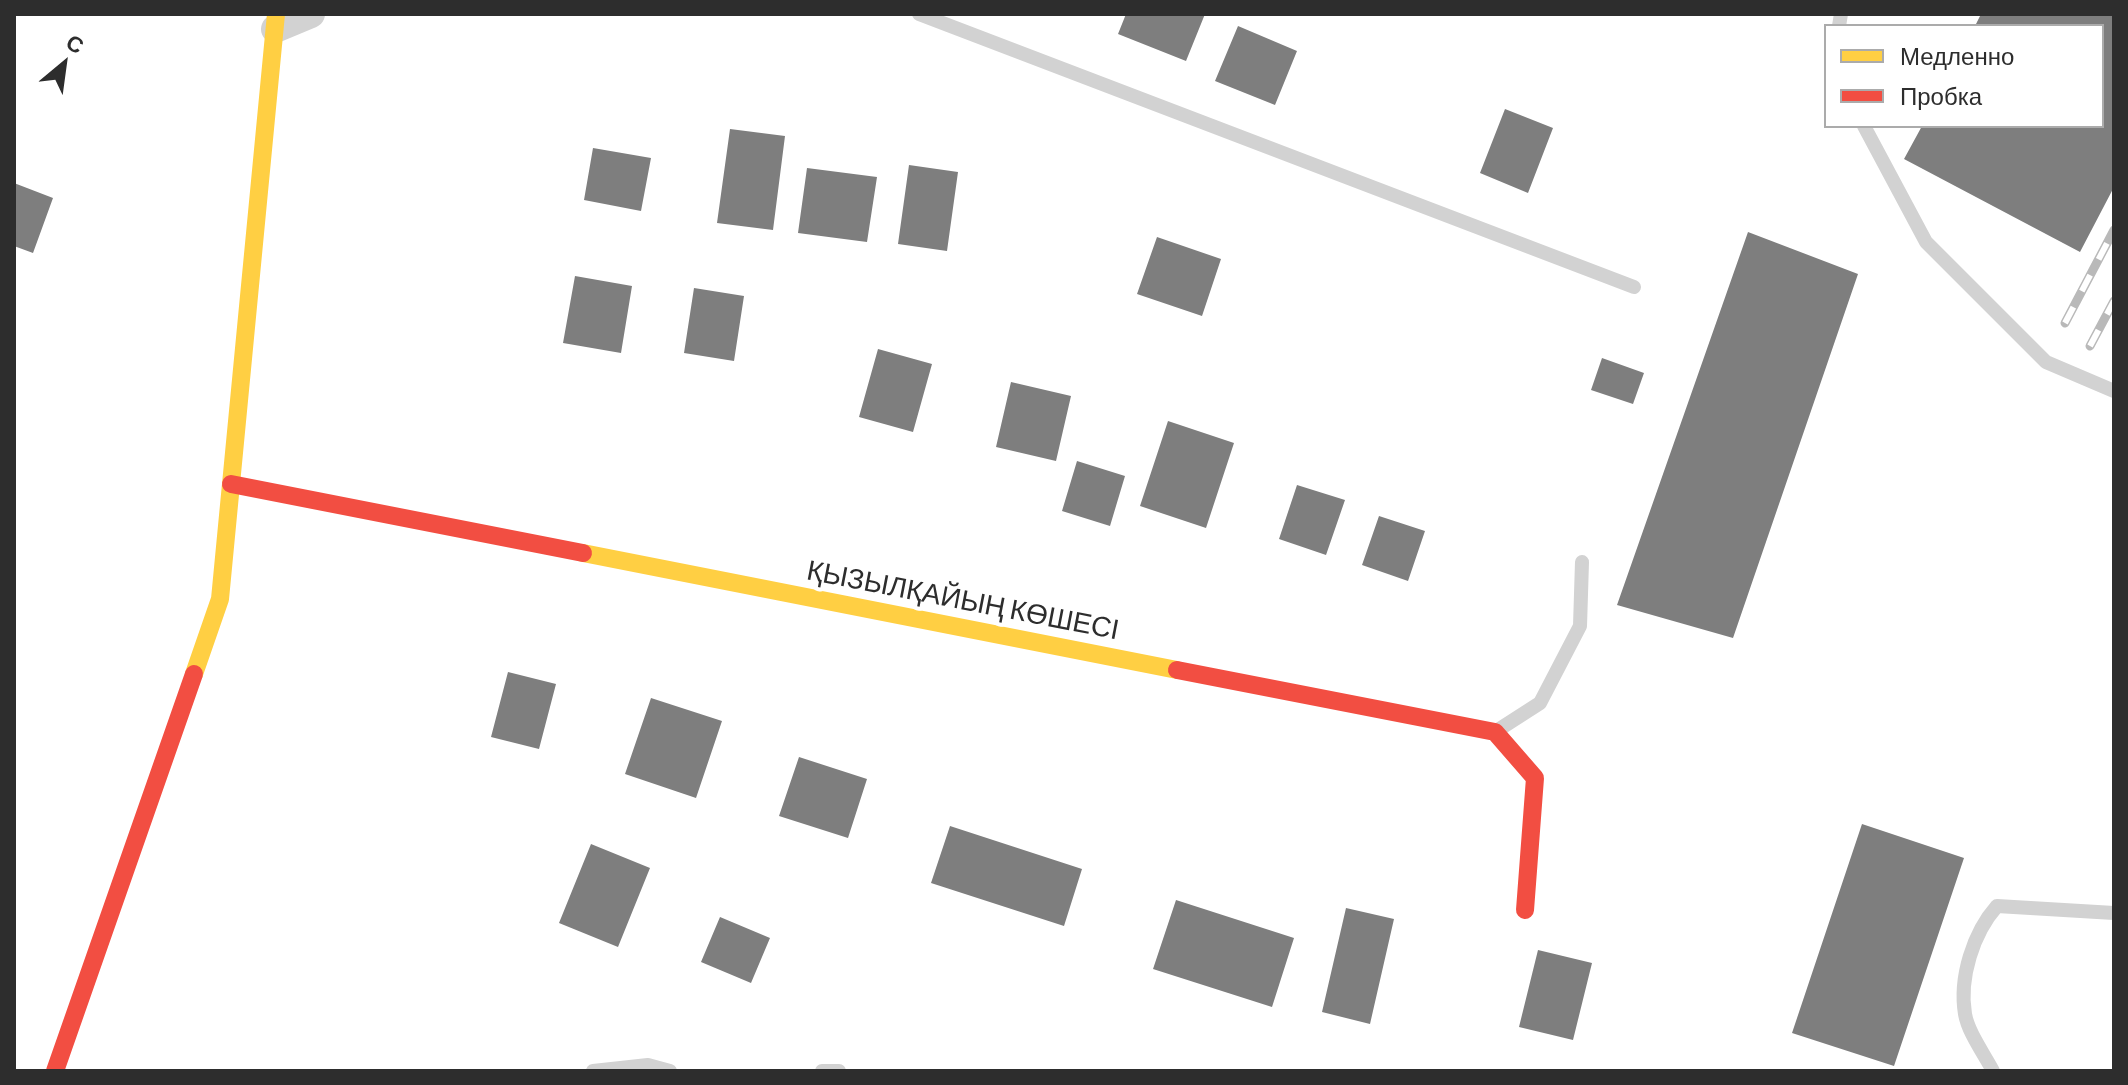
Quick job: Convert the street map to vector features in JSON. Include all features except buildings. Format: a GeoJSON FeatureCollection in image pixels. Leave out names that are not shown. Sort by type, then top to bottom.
{"type":"FeatureCollection","features":[{"type":"Feature","properties":{"kind":"street"},"geometry":{"type":"LineString","coordinates":[[55,1071],[220,599],[276,22],[311,14]]}},
{"type":"Feature","properties":{"kind":"street","name":"ҚЫЗЫЛҚАЙЫҢ КӨШЕСІ"},"geometry":{"type":"LineString","coordinates":[[231,484],[1495,732]]}},
{"type":"Feature","properties":{"kind":"street"},"geometry":{"type":"LineString","coordinates":[[1495,732],[1535,778],[1525,910]]}},
{"type":"Feature","properties":{"kind":"lane"},"geometry":{"type":"LineString","coordinates":[[919,14],[1634,287]]}},
{"type":"Feature","properties":{"kind":"lane"},"geometry":{"type":"LineString","coordinates":[[1865,128],[1926,242],[2046,362],[2114,391]]}},
{"type":"Feature","properties":{"kind":"lane"},"geometry":{"type":"LineString","coordinates":[[1495,732],[1540,703],[1580,626],[1582,562]]}},
{"type":"Feature","properties":{"kind":"lane"},"geometry":{"type":"LineString","coordinates":[[1993,1071],[1965,1015],[1967,962],[1987,917],[1997,906],[2114,913]]}},
{"type":"Feature","properties":{"kind":"lane"},"geometry":{"type":"LineString","coordinates":[[593,1071],[648,1065],[670,1071]]}},
{"type":"Feature","properties":{"kind":"lane"},"geometry":{"type":"LineString","coordinates":[[822,1071],[839,1071]]}},
{"type":"Feature","properties":{"kind":"railway"},"geometry":{"type":"LineString","coordinates":[[2065,323],[2114,230]]}},
{"type":"Feature","properties":{"kind":"railway"},"geometry":{"type":"LineString","coordinates":[[2090,346],[2114,301]]}},
{"type":"Feature","properties":{"kind":"traffic: slow"},"geometry":{"type":"LineString","coordinates":[[194,674],[220,599],[276,14]]}},
{"type":"Feature","properties":{"kind":"traffic: slow"},"geometry":{"type":"LineString","coordinates":[[583,553],[1177,670]]}},
{"type":"Feature","properties":{"kind":"traffic: jam"},"geometry":{"type":"LineString","coordinates":[[231,484],[583,553]]}},
{"type":"Feature","properties":{"kind":"traffic: jam"},"geometry":{"type":"LineString","coordinates":[[1177,670],[1495,732],[1535,778],[1525,910]]}},
{"type":"Feature","properties":{"kind":"traffic: jam"},"geometry":{"type":"LineString","coordinates":[[55,1071],[194,674]]}}]}
